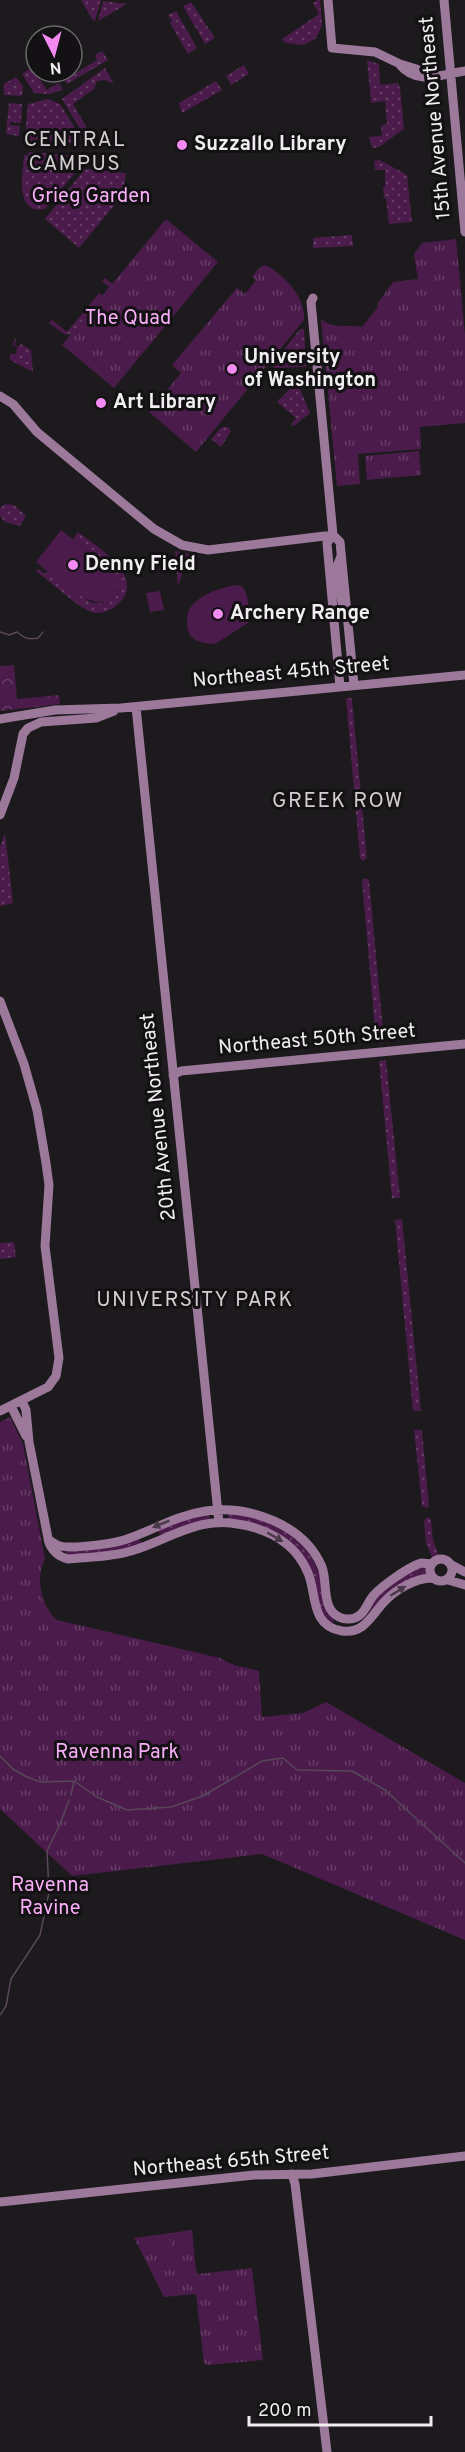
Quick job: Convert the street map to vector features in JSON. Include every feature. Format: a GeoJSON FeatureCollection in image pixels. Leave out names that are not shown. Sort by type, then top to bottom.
{"type":"FeatureCollection","features":[{"type":"Feature","properties":{"kind":"street"},"geometry":{"type":"LineString","coordinates":[[328,0],[332,48],[375,52],[400,64],[436,75],[465,71]]}},
{"type":"Feature","properties":{"kind":"street","name":"15th Avenue Northeast"},"geometry":{"type":"LineString","coordinates":[[444,0],[450,73],[460,135],[465,232]]}},
{"type":"Feature","properties":{"kind":"street"},"geometry":{"type":"LineString","coordinates":[[313,298],[311,302],[316,368],[333,535],[340,542],[342,556],[336,569],[339,595],[346,610],[354,685]]}},
{"type":"Feature","properties":{"kind":"street"},"geometry":{"type":"LineString","coordinates":[[0,396],[13,404],[37,432],[154,529],[182,545],[208,550],[333,535]]}},
{"type":"Feature","properties":{"kind":"street"},"geometry":{"type":"LineString","coordinates":[[333,535],[327,543],[340,687]]}},
{"type":"Feature","properties":{"kind":"street"},"geometry":{"type":"LineString","coordinates":[[336,641],[349,639]]}},
{"type":"Feature","properties":{"kind":"street","name":"Northeast 45th Street"},"geometry":{"type":"LineString","coordinates":[[0,719],[23,714],[136,707],[465,675]]}},
{"type":"Feature","properties":{"kind":"street","name":"20th Avenue Northeast"},"geometry":{"type":"LineString","coordinates":[[136,707],[219,1523]]}},
{"type":"Feature","properties":{"kind":"street","name":"Northeast 45th Street"},"geometry":{"type":"LineString","coordinates":[[0,815],[15,776],[24,735],[28,728],[41,722],[96,718],[122,708]]}},
{"type":"Feature","properties":{"kind":"street"},"geometry":{"type":"LineString","coordinates":[[0,1001],[24,1064],[37,1110],[48,1185],[45,1246],[59,1358],[56,1376],[51,1384],[0,1411]]}},
{"type":"Feature","properties":{"kind":"street","name":"Northeast 50th Street"},"geometry":{"type":"LineString","coordinates":[[173,1075],[181,1071],[465,1044]]}},
{"type":"Feature","properties":{"kind":"street"},"geometry":{"type":"LineString","coordinates":[[22,1401],[26,1410],[29,1442],[48,1539],[53,1551],[64,1558],[120,1554],[184,1529],[219,1523],[231,1523],[262,1530],[287,1544],[300,1558],[309,1574],[317,1613],[327,1625],[342,1631],[358,1629],[366,1625],[389,1597],[418,1580],[432,1578],[441,1582],[448,1580],[465,1585]]}},
{"type":"Feature","properties":{"kind":"street"},"geometry":{"type":"LineString","coordinates":[[12,1406],[29,1442]]}},
{"type":"Feature","properties":{"kind":"street"},"geometry":{"type":"LineString","coordinates":[[48,1539],[64,1546],[120,1541],[171,1520],[218,1510],[242,1511],[265,1517],[296,1535],[310,1549],[321,1565],[330,1609],[338,1617],[344,1619],[360,1615],[378,1590],[425,1562],[440,1559],[465,1572]]}},
{"type":"Feature","properties":{"kind":"street"},"geometry":{"type":"LineString","coordinates":[[425,1562],[432,1578]]}},
{"type":"Feature","properties":{"kind":"street"},"geometry":{"type":"LineString","coordinates":[[448,1580],[452,1573],[450,1564]]}},
{"type":"Feature","properties":{"kind":"street","name":"Northeast 65th Street"},"geometry":{"type":"LineString","coordinates":[[0,2202],[218,2179],[312,2174],[465,2156]]}},
{"type":"Feature","properties":{"kind":"street"},"geometry":{"type":"LineString","coordinates":[[292,2174],[327,2452]]}},
{"type":"Feature","properties":{"kind":"green space"},"geometry":{"type":"Polygon","coordinates":[[[81,0],[101,0],[95,21],[92,19],[81,0]]]}},
{"type":"Feature","properties":{"kind":"green space"},"geometry":{"type":"Polygon","coordinates":[[[320,0],[322,25],[316,38],[304,45],[285,43],[282,39],[319,14],[313,3],[320,0]]]}},
{"type":"Feature","properties":{"kind":"green space"},"geometry":{"type":"Polygon","coordinates":[[[103,1],[127,4],[98,21],[103,1]]]}},
{"type":"Feature","properties":{"kind":"green space"},"geometry":{"type":"Polygon","coordinates":[[[191,2],[215,38],[205,44],[183,6],[191,2]]]}},
{"type":"Feature","properties":{"kind":"green space"},"geometry":{"type":"Polygon","coordinates":[[[176,11],[197,48],[188,54],[170,23],[172,21],[168,15],[176,11]]]}},
{"type":"Feature","properties":{"kind":"green space"},"geometry":{"type":"Polygon","coordinates":[[[102,51],[108,60],[84,74],[84,68],[97,60],[95,55],[102,51]]]}},
{"type":"Feature","properties":{"kind":"green space"},"geometry":{"type":"Polygon","coordinates":[[[367,60],[379,64],[380,85],[398,83],[404,129],[379,147],[372,148],[369,137],[382,136],[381,125],[387,124],[385,101],[371,103],[367,60]]]}},
{"type":"Feature","properties":{"kind":"green space"},"geometry":{"type":"Polygon","coordinates":[[[244,65],[249,74],[231,85],[226,76],[244,65]]]}},
{"type":"Feature","properties":{"kind":"green space"},"geometry":{"type":"Polygon","coordinates":[[[105,68],[114,84],[106,80],[97,81],[94,89],[73,104],[91,135],[85,137],[62,99],[105,68]]]}},
{"type":"Feature","properties":{"kind":"green space"},"geometry":{"type":"Polygon","coordinates":[[[16,77],[23,86],[22,96],[4,95],[4,84],[16,77]]]}},
{"type":"Feature","properties":{"kind":"green space"},"geometry":{"type":"Polygon","coordinates":[[[216,81],[222,90],[182,113],[179,103],[216,81]]]}},
{"type":"Feature","properties":{"kind":"green space"},"geometry":{"type":"Polygon","coordinates":[[[28,84],[43,84],[47,90],[60,84],[63,90],[49,94],[34,93],[28,84]]]}},
{"type":"Feature","properties":{"kind":"green space"},"geometry":{"type":"Polygon","coordinates":[[[48,99],[60,104],[78,133],[79,138],[72,143],[30,141],[30,137],[25,137],[28,104],[48,99]]]}},
{"type":"Feature","properties":{"kind":"green space"},"geometry":{"type":"Polygon","coordinates":[[[9,103],[22,104],[21,123],[10,122],[10,125],[20,126],[19,136],[6,134],[9,103]]]}},
{"type":"Feature","properties":{"kind":"green space"},"geometry":{"type":"Polygon","coordinates":[[[29,152],[68,155],[76,162],[74,174],[45,209],[28,206],[24,199],[22,182],[24,155],[28,155],[29,152]]]}},
{"type":"Feature","properties":{"kind":"green space"},"geometry":{"type":"Polygon","coordinates":[[[380,160],[407,175],[412,222],[389,224],[383,187],[385,187],[385,170],[375,170],[374,161],[380,160]]]}},
{"type":"Feature","properties":{"kind":"green space","name":"Grieg Garden"},"geometry":{"type":"Polygon","coordinates":[[[85,169],[126,173],[122,196],[79,248],[45,219],[85,169]]]}},
{"type":"Feature","properties":{"kind":"green space","name":"The Quad"},"geometry":{"type":"Polygon","coordinates":[[[166,219],[218,262],[114,388],[62,345],[166,219]]]}},
{"type":"Feature","properties":{"kind":"green space"},"geometry":{"type":"Polygon","coordinates":[[[352,235],[353,246],[313,248],[313,238],[352,235]]]}},
{"type":"Feature","properties":{"kind":"green space"},"geometry":{"type":"Polygon","coordinates":[[[456,239],[465,335],[465,423],[420,427],[421,449],[358,454],[360,484],[337,486],[321,319],[336,326],[362,327],[378,307],[377,304],[393,282],[418,279],[414,254],[422,243],[456,239]]]}},
{"type":"Feature","properties":{"kind":"green space"},"geometry":{"type":"Polygon","coordinates":[[[265,265],[279,274],[298,295],[304,312],[304,320],[196,452],[149,412],[181,373],[172,365],[237,288],[245,294],[256,280],[252,277],[259,268],[265,265]]]}},
{"type":"Feature","properties":{"kind":"green space"},"geometry":{"type":"Polygon","coordinates":[[[105,278],[116,287],[85,330],[66,335],[49,323],[52,320],[67,332],[99,293],[103,295],[109,287],[102,281],[105,278]]]}},
{"type":"Feature","properties":{"kind":"green space"},"geometry":{"type":"Polygon","coordinates":[[[300,329],[304,329],[306,367],[274,368],[272,365],[300,329]]]}},
{"type":"Feature","properties":{"kind":"green space"},"geometry":{"type":"Polygon","coordinates":[[[15,339],[17,340],[14,344],[18,347],[21,344],[31,350],[33,372],[10,360],[10,354],[16,354],[17,347],[12,345],[15,339]]]}},
{"type":"Feature","properties":{"kind":"green space"},"geometry":{"type":"Polygon","coordinates":[[[297,382],[310,413],[294,426],[291,425],[296,418],[277,402],[297,382]]]}},
{"type":"Feature","properties":{"kind":"green space"},"geometry":{"type":"Polygon","coordinates":[[[222,427],[228,427],[231,431],[221,447],[211,439],[222,427]]]}},
{"type":"Feature","properties":{"kind":"green space"},"geometry":{"type":"Polygon","coordinates":[[[419,451],[421,475],[367,480],[365,456],[419,451]]]}},
{"type":"Feature","properties":{"kind":"green space"},"geometry":{"type":"Polygon","coordinates":[[[5,504],[14,505],[26,516],[20,526],[5,522],[0,516],[0,508],[5,504]]]}},
{"type":"Feature","properties":{"kind":"green space","name":"Denny Field"},"geometry":{"type":"Polygon","coordinates":[[[61,530],[116,574],[118,585],[112,597],[103,602],[92,601],[67,587],[36,562],[61,530]]]}},
{"type":"Feature","properties":{"kind":"green space"},"geometry":{"type":"Polygon","coordinates":[[[78,532],[107,554],[124,574],[127,584],[125,594],[117,605],[105,612],[95,613],[86,609],[36,571],[38,569],[45,574],[48,571],[90,602],[102,603],[109,599],[117,589],[114,571],[73,539],[78,532]]]}},
{"type":"Feature","properties":{"kind":"green space"},"geometry":{"type":"Polygon","coordinates":[[[175,551],[189,554],[178,586],[175,551]]]}},
{"type":"Feature","properties":{"kind":"green space","name":"Archery Range"},"geometry":{"type":"Polygon","coordinates":[[[235,585],[242,586],[248,599],[248,623],[215,644],[204,643],[191,637],[187,628],[187,619],[193,604],[212,592],[235,585]]]}},
{"type":"Feature","properties":{"kind":"green space"},"geometry":{"type":"Polygon","coordinates":[[[160,591],[164,610],[150,612],[146,593],[160,591]]]}},
{"type":"Feature","properties":{"kind":"green space"},"geometry":{"type":"Polygon","coordinates":[[[14,665],[17,699],[59,695],[60,704],[0,711],[0,666],[14,665]]]}},
{"type":"Feature","properties":{"kind":"green space"},"geometry":{"type":"Polygon","coordinates":[[[349,697],[352,699],[367,858],[363,861],[360,858],[346,699],[349,697]]]}},
{"type":"Feature","properties":{"kind":"green space"},"geometry":{"type":"Polygon","coordinates":[[[5,833],[13,903],[0,906],[0,847],[5,833]]]}},
{"type":"Feature","properties":{"kind":"green space"},"geometry":{"type":"Polygon","coordinates":[[[365,878],[369,880],[384,1040],[381,1044],[376,1040],[362,881],[365,878]]]}},
{"type":"Feature","properties":{"kind":"green space"},"geometry":{"type":"Polygon","coordinates":[[[386,1060],[400,1198],[392,1198],[379,1061],[386,1060]]]}},
{"type":"Feature","properties":{"kind":"green space"},"geometry":{"type":"Polygon","coordinates":[[[402,1219],[421,1411],[413,1411],[395,1220],[402,1219]]]}},
{"type":"Feature","properties":{"kind":"green space"},"geometry":{"type":"Polygon","coordinates":[[[14,1242],[16,1257],[0,1259],[0,1243],[14,1242]]]}},
{"type":"Feature","properties":{"kind":"green space","name":"Ravenna Park"},"geometry":{"type":"Polygon","coordinates":[[[10,1417],[23,1444],[45,1559],[40,1574],[41,1591],[47,1608],[57,1620],[220,1658],[234,1665],[259,1671],[262,1717],[303,1713],[326,1702],[465,1783],[465,1940],[262,1854],[72,1876],[0,1809],[0,1422],[10,1417]]]}},
{"type":"Feature","properties":{"kind":"green space"},"geometry":{"type":"Polygon","coordinates":[[[414,1430],[422,1430],[429,1506],[427,1508],[422,1506],[414,1430]]]}},
{"type":"Feature","properties":{"kind":"green space"},"geometry":{"type":"Polygon","coordinates":[[[228,1513],[269,1522],[284,1529],[306,1549],[320,1574],[334,1622],[331,1623],[325,1619],[297,1549],[228,1519],[228,1513]]]}},
{"type":"Feature","properties":{"kind":"green space"},"geometry":{"type":"Polygon","coordinates":[[[209,1515],[210,1519],[160,1535],[158,1531],[176,1522],[209,1515]]]}},
{"type":"Feature","properties":{"kind":"green space"},"geometry":{"type":"Polygon","coordinates":[[[427,1517],[431,1519],[433,1540],[439,1556],[432,1557],[426,1543],[424,1521],[427,1517]]]}},
{"type":"Feature","properties":{"kind":"green space"},"geometry":{"type":"Polygon","coordinates":[[[138,1538],[142,1543],[129,1549],[71,1556],[66,1553],[66,1551],[138,1538]]]}},
{"type":"Feature","properties":{"kind":"green space"},"geometry":{"type":"Polygon","coordinates":[[[424,1566],[429,1574],[371,1612],[369,1610],[379,1595],[392,1583],[424,1566]]]}},
{"type":"Feature","properties":{"kind":"green space"},"geometry":{"type":"Polygon","coordinates":[[[192,2230],[198,2274],[252,2268],[263,2360],[207,2365],[204,2363],[196,2294],[164,2297],[134,2238],[192,2230]]]}},
{"type":"Feature","properties":{"kind":"green space"},"geometry":{"type":"Polygon","coordinates":[[[170,2240],[171,2252],[150,2255],[149,2243],[170,2240]]]}},
{"type":"Feature","properties":{"kind":"waterway"},"geometry":{"type":"LineString","coordinates":[[0,632],[9,635],[17,632],[31,639],[38,638],[43,632]]}},
{"type":"Feature","properties":{"kind":"waterway"},"geometry":{"type":"LineString","coordinates":[[0,1756],[13,1769],[25,1776],[40,1782],[74,1781],[97,1797],[127,1810],[171,1807],[203,1796],[262,1761],[283,1758],[297,1770],[352,1771],[385,1790],[465,1863]]}},
{"type":"Feature","properties":{"kind":"waterway"},"geometry":{"type":"LineString","coordinates":[[71,1795],[74,1781]]}},
{"type":"Feature","properties":{"kind":"waterway"},"geometry":{"type":"LineString","coordinates":[[0,2015],[6,2006],[11,1979],[40,1935],[49,1892],[47,1851],[69,1800]]}},
{"type":"Feature","properties":{"kind":"place","name":"Suzzallo Library"},"geometry":{"type":"Point","coordinates":[182,145]}},
{"type":"Feature","properties":{"kind":"place","name":"University of Washington"},"geometry":{"type":"Point","coordinates":[232,369]}},
{"type":"Feature","properties":{"kind":"place","name":"Art Library"},"geometry":{"type":"Point","coordinates":[101,403]}},
{"type":"Feature","properties":{"kind":"place","name":"Denny Field"},"geometry":{"type":"Point","coordinates":[73,565]}},
{"type":"Feature","properties":{"kind":"place","name":"Archery Range"},"geometry":{"type":"Point","coordinates":[218,614]}},
{"type":"Feature","properties":{"kind":"district","name":"CENTRAL CAMPUS"},"geometry":{"type":"Point","coordinates":[75,152]}},
{"type":"Feature","properties":{"kind":"district","name":"GREEK ROW"},"geometry":{"type":"Point","coordinates":[338,801]}},
{"type":"Feature","properties":{"kind":"district","name":"UNIVERSITY PARK"},"geometry":{"type":"Point","coordinates":[195,1300]}},
{"type":"Feature","properties":{"kind":"park label","name":"Ravenna Ravine"},"geometry":{"type":"Point","coordinates":[50,1898]}}]}
